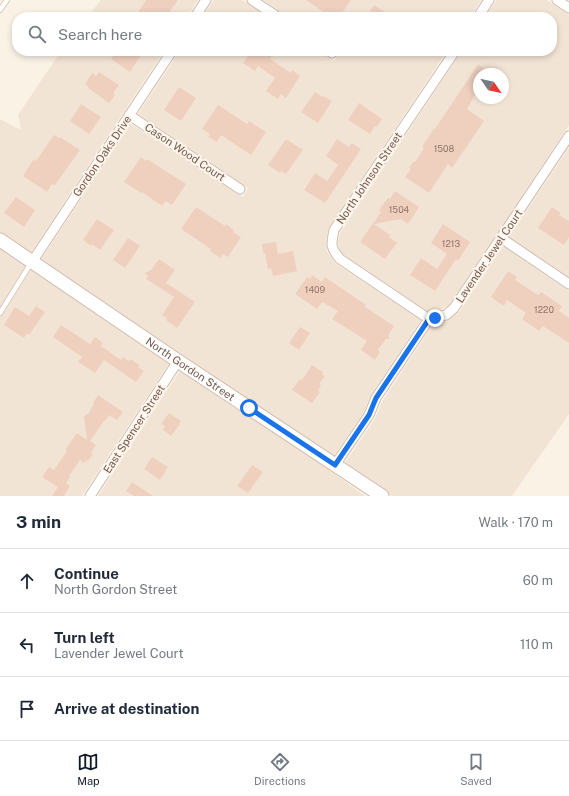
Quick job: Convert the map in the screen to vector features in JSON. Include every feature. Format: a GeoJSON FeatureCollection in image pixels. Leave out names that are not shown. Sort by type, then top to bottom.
{"type":"FeatureCollection","features":[{"type":"Feature","properties":{"kind":"street"},"geometry":{"type":"LineString","coordinates":[[198,12],[206,0]]}},
{"type":"Feature","properties":{"kind":"street"},"geometry":{"type":"LineString","coordinates":[[252,0],[270,12]]}},
{"type":"Feature","properties":{"kind":"street"},"geometry":{"type":"LineString","coordinates":[[481,12],[489,0]]}},
{"type":"Feature","properties":{"kind":"street"},"geometry":{"type":"LineString","coordinates":[[557,0],[569,8]]}},
{"type":"Feature","properties":{"kind":"street","name":"Gordon Oaks Drive"},"geometry":{"type":"LineString","coordinates":[[32,262],[169,56]]}},
{"type":"Feature","properties":{"kind":"street","name":"North Johnson Street"},"geometry":{"type":"LineString","coordinates":[[429,319],[340,259],[332,250],[332,241],[334,230],[452,56]]}},
{"type":"Feature","properties":{"kind":"street","name":"Cason Wood Court"},"geometry":{"type":"LineString","coordinates":[[129,116],[240,189]]}},
{"type":"Feature","properties":{"kind":"street","name":"Lavender Jewel Court"},"geometry":{"type":"LineString","coordinates":[[429,319],[446,315],[454,308],[569,136]]}},
{"type":"Feature","properties":{"kind":"street"},"geometry":{"type":"LineString","coordinates":[[501,238],[569,284]]}},
{"type":"Feature","properties":{"kind":"street","name":"North Gordon Street"},"geometry":{"type":"LineString","coordinates":[[0,240],[178,361],[382,496]]}},
{"type":"Feature","properties":{"kind":"street"},"geometry":{"type":"LineString","coordinates":[[335,465],[369,415],[376,398],[429,319]]}},
{"type":"Feature","properties":{"kind":"street","name":"East Spencer Street"},"geometry":{"type":"LineString","coordinates":[[90,496],[178,361]]}},
{"type":"Feature","properties":{"kind":"lane"},"geometry":{"type":"LineString","coordinates":[[0,10],[7,0]]}},
{"type":"Feature","properties":{"kind":"lane"},"geometry":{"type":"LineString","coordinates":[[0,313],[32,262]]}},
{"type":"Feature","properties":{"kind":"shaded area"},"geometry":{"type":"Polygon","coordinates":[[[101,0],[198,0],[190,12],[91,12],[101,0]]]}},
{"type":"Feature","properties":{"kind":"shaded area"},"geometry":{"type":"Polygon","coordinates":[[[214,0],[242,0],[260,12],[206,12],[214,0]]]}},
{"type":"Feature","properties":{"kind":"shaded area"},"geometry":{"type":"Polygon","coordinates":[[[263,0],[481,0],[473,12],[281,12],[263,0]]]}},
{"type":"Feature","properties":{"kind":"shaded area"},"geometry":{"type":"Polygon","coordinates":[[[497,0],[547,0],[569,15],[569,125],[450,304],[442,309],[430,313],[344,255],[339,248],[338,242],[340,233],[459,56],[557,56],[557,12],[489,12],[497,0]]]}},
{"type":"Feature","properties":{"kind":"shaded area"},"geometry":{"type":"Polygon","coordinates":[[[58,56],[161,56],[30,254],[0,233],[0,119],[21,130],[18,115],[58,56]]]}},
{"type":"Feature","properties":{"kind":"shaded area"},"geometry":{"type":"Polygon","coordinates":[[[177,56],[326,56],[334,61],[337,56],[444,56],[328,229],[326,250],[335,263],[421,320],[371,395],[364,412],[333,457],[40,261],[131,124],[243,197],[248,188],[138,114],[177,56]]]}},
{"type":"Feature","properties":{"kind":"shaded area"},"geometry":{"type":"Polygon","coordinates":[[[569,148],[569,277],[509,237],[569,148]]]}},
{"type":"Feature","properties":{"kind":"shaded area"},"geometry":{"type":"Polygon","coordinates":[[[503,246],[569,291],[569,414],[512,496],[392,496],[344,464],[375,419],[382,402],[433,324],[448,320],[460,311],[503,246]]]}},
{"type":"Feature","properties":{"kind":"shaded area"},"geometry":{"type":"Polygon","coordinates":[[[0,247],[170,362],[82,496],[0,496],[0,247]]]}},
{"type":"Feature","properties":{"kind":"shaded area"},"geometry":{"type":"Polygon","coordinates":[[[181,369],[324,464],[323,466],[365,496],[98,496],[181,369]]]}},
{"type":"Feature","properties":{"kind":"building"},"geometry":{"type":"Polygon","coordinates":[[[146,0],[178,0],[170,12],[138,12],[146,0]]]}},
{"type":"Feature","properties":{"kind":"building"},"geometry":{"type":"Polygon","coordinates":[[[306,0],[351,0],[343,12],[324,12],[306,0]]]}},
{"type":"Feature","properties":{"kind":"building"},"geometry":{"type":"Polygon","coordinates":[[[374,5],[385,12],[369,12],[374,5]]]}},
{"type":"Feature","properties":{"kind":"building"},"geometry":{"type":"Polygon","coordinates":[[[113,56],[140,56],[130,72],[111,59],[113,56]]]}},
{"type":"Feature","properties":{"kind":"building"},"geometry":{"type":"Polygon","coordinates":[[[248,56],[272,56],[270,59],[291,73],[292,70],[300,76],[286,98],[281,94],[278,99],[266,91],[275,78],[258,66],[255,71],[243,63],[248,56]]]}},
{"type":"Feature","properties":{"kind":"building"},"geometry":{"type":"Polygon","coordinates":[[[479,63],[479,65],[484,68],[476,68],[479,63]]]}},
{"type":"Feature","properties":{"kind":"building"},"geometry":{"type":"Polygon","coordinates":[[[99,72],[119,85],[113,93],[115,95],[109,103],[88,88],[89,87],[85,84],[92,73],[96,76],[99,72]]]}},
{"type":"Feature","properties":{"kind":"building"},"geometry":{"type":"Polygon","coordinates":[[[473,72],[473,98],[467,109],[484,121],[452,168],[448,164],[429,193],[405,177],[411,169],[409,168],[413,162],[416,161],[424,148],[422,147],[434,128],[435,129],[473,72]]]}},
{"type":"Feature","properties":{"kind":"building"},"geometry":{"type":"Polygon","coordinates":[[[179,87],[196,98],[181,121],[164,110],[179,87]]]}},
{"type":"Feature","properties":{"kind":"building"},"geometry":{"type":"Polygon","coordinates":[[[315,92],[332,101],[318,123],[301,112],[315,92]]]}},
{"type":"Feature","properties":{"kind":"building"},"geometry":{"type":"Polygon","coordinates":[[[359,103],[382,119],[370,134],[348,120],[359,103]]]}},
{"type":"Feature","properties":{"kind":"building"},"geometry":{"type":"Polygon","coordinates":[[[81,104],[101,117],[89,134],[70,121],[81,104]]]}},
{"type":"Feature","properties":{"kind":"building"},"geometry":{"type":"Polygon","coordinates":[[[218,105],[247,124],[249,121],[266,132],[251,155],[221,135],[217,142],[208,137],[210,134],[202,129],[218,105]]]}},
{"type":"Feature","properties":{"kind":"building"},"geometry":{"type":"Polygon","coordinates":[[[54,135],[59,138],[60,137],[80,150],[55,185],[52,184],[47,192],[23,176],[34,159],[36,161],[54,135]]]}},
{"type":"Feature","properties":{"kind":"building"},"geometry":{"type":"Polygon","coordinates":[[[286,139],[303,150],[286,174],[281,171],[280,173],[268,165],[286,139]]]}},
{"type":"Feature","properties":{"kind":"building"},"geometry":{"type":"Polygon","coordinates":[[[337,139],[349,147],[352,143],[361,149],[325,203],[304,190],[315,173],[327,181],[338,165],[326,156],[337,139]]]}},
{"type":"Feature","properties":{"kind":"building"},"geometry":{"type":"Polygon","coordinates":[[[141,157],[146,161],[147,159],[186,184],[172,205],[166,201],[162,206],[124,182],[141,157]]]}},
{"type":"Feature","properties":{"kind":"building"},"geometry":{"type":"Polygon","coordinates":[[[395,191],[419,207],[408,224],[401,219],[374,224],[390,235],[389,237],[397,243],[385,259],[360,242],[381,212],[379,210],[388,198],[390,199],[395,191]]]}},
{"type":"Feature","properties":{"kind":"building"},"geometry":{"type":"Polygon","coordinates":[[[16,197],[35,210],[24,227],[4,213],[16,197]]]}},
{"type":"Feature","properties":{"kind":"building"},"geometry":{"type":"Polygon","coordinates":[[[196,207],[225,226],[226,224],[234,230],[233,232],[241,237],[228,257],[223,254],[220,258],[210,251],[211,249],[181,229],[196,207]]]}},
{"type":"Feature","properties":{"kind":"building"},"geometry":{"type":"Polygon","coordinates":[[[552,207],[561,213],[559,215],[569,221],[569,237],[564,245],[538,228],[552,207]]]}},
{"type":"Feature","properties":{"kind":"building"},"geometry":{"type":"Polygon","coordinates":[[[97,219],[114,230],[100,250],[83,240],[97,219]]]}},
{"type":"Feature","properties":{"kind":"building"},"geometry":{"type":"Polygon","coordinates":[[[443,224],[470,242],[458,261],[456,259],[435,291],[410,275],[421,258],[437,269],[447,254],[431,243],[443,224]]]}},
{"type":"Feature","properties":{"kind":"building"},"geometry":{"type":"Polygon","coordinates":[[[128,238],[140,246],[125,268],[113,260],[128,238]]]}},
{"type":"Feature","properties":{"kind":"building"},"geometry":{"type":"Polygon","coordinates":[[[276,242],[278,254],[293,251],[297,271],[273,276],[271,268],[268,269],[262,244],[276,242]]]}},
{"type":"Feature","properties":{"kind":"building"},"geometry":{"type":"Polygon","coordinates":[[[159,259],[175,270],[166,283],[195,302],[177,328],[162,315],[174,297],[146,279],[148,276],[145,273],[151,270],[159,259]]]}},
{"type":"Feature","properties":{"kind":"building"},"geometry":{"type":"Polygon","coordinates":[[[508,271],[517,277],[515,280],[538,295],[541,292],[562,306],[559,311],[569,318],[569,343],[543,326],[539,331],[522,319],[526,313],[507,300],[504,306],[491,297],[508,271]]]}},
{"type":"Feature","properties":{"kind":"building"},"geometry":{"type":"Polygon","coordinates":[[[312,275],[322,282],[325,277],[366,305],[365,307],[394,326],[389,334],[389,339],[386,339],[378,350],[380,352],[375,360],[361,350],[367,341],[332,319],[338,311],[322,302],[317,309],[295,294],[307,277],[310,279],[312,275]]]}},
{"type":"Feature","properties":{"kind":"building"},"geometry":{"type":"Polygon","coordinates":[[[36,306],[45,312],[29,335],[27,333],[24,338],[4,325],[15,307],[29,316],[36,306]]]}},
{"type":"Feature","properties":{"kind":"building"},"geometry":{"type":"Polygon","coordinates":[[[61,325],[90,344],[95,337],[103,343],[101,346],[121,360],[123,357],[129,361],[131,359],[144,371],[136,382],[104,360],[95,373],[78,362],[82,357],[53,337],[61,325]]]}},
{"type":"Feature","properties":{"kind":"building"},"geometry":{"type":"Polygon","coordinates":[[[300,327],[310,333],[299,350],[289,343],[300,327]]]}},
{"type":"Feature","properties":{"kind":"building"},"geometry":{"type":"Polygon","coordinates":[[[312,365],[323,372],[322,374],[325,376],[319,384],[321,385],[318,391],[320,392],[312,403],[292,390],[300,379],[302,380],[312,365]]]}},
{"type":"Feature","properties":{"kind":"building"},"geometry":{"type":"Polygon","coordinates":[[[98,395],[123,412],[117,420],[109,415],[104,421],[90,441],[97,446],[95,446],[91,453],[93,454],[88,461],[86,460],[84,463],[80,460],[69,476],[70,477],[66,483],[70,486],[64,496],[52,496],[58,487],[42,477],[49,467],[54,470],[67,451],[65,450],[77,433],[87,440],[84,417],[88,414],[98,395]]]}},
{"type":"Feature","properties":{"kind":"building"},"geometry":{"type":"Polygon","coordinates":[[[169,413],[181,421],[171,436],[163,430],[165,426],[161,424],[169,413]]]}},
{"type":"Feature","properties":{"kind":"building"},"geometry":{"type":"Polygon","coordinates":[[[152,457],[168,467],[160,480],[144,469],[152,457]]]}},
{"type":"Feature","properties":{"kind":"building"},"geometry":{"type":"Polygon","coordinates":[[[252,465],[263,472],[248,493],[237,486],[252,465]]]}},
{"type":"Feature","properties":{"kind":"building"},"geometry":{"type":"Polygon","coordinates":[[[132,482],[153,496],[134,496],[126,491],[132,482]]]}},
{"type":"Feature","properties":{"kind":"route"},"geometry":{"type":"LineString","coordinates":[[249,408],[335,465],[369,415],[376,398],[429,319],[435,318]]}}]}
